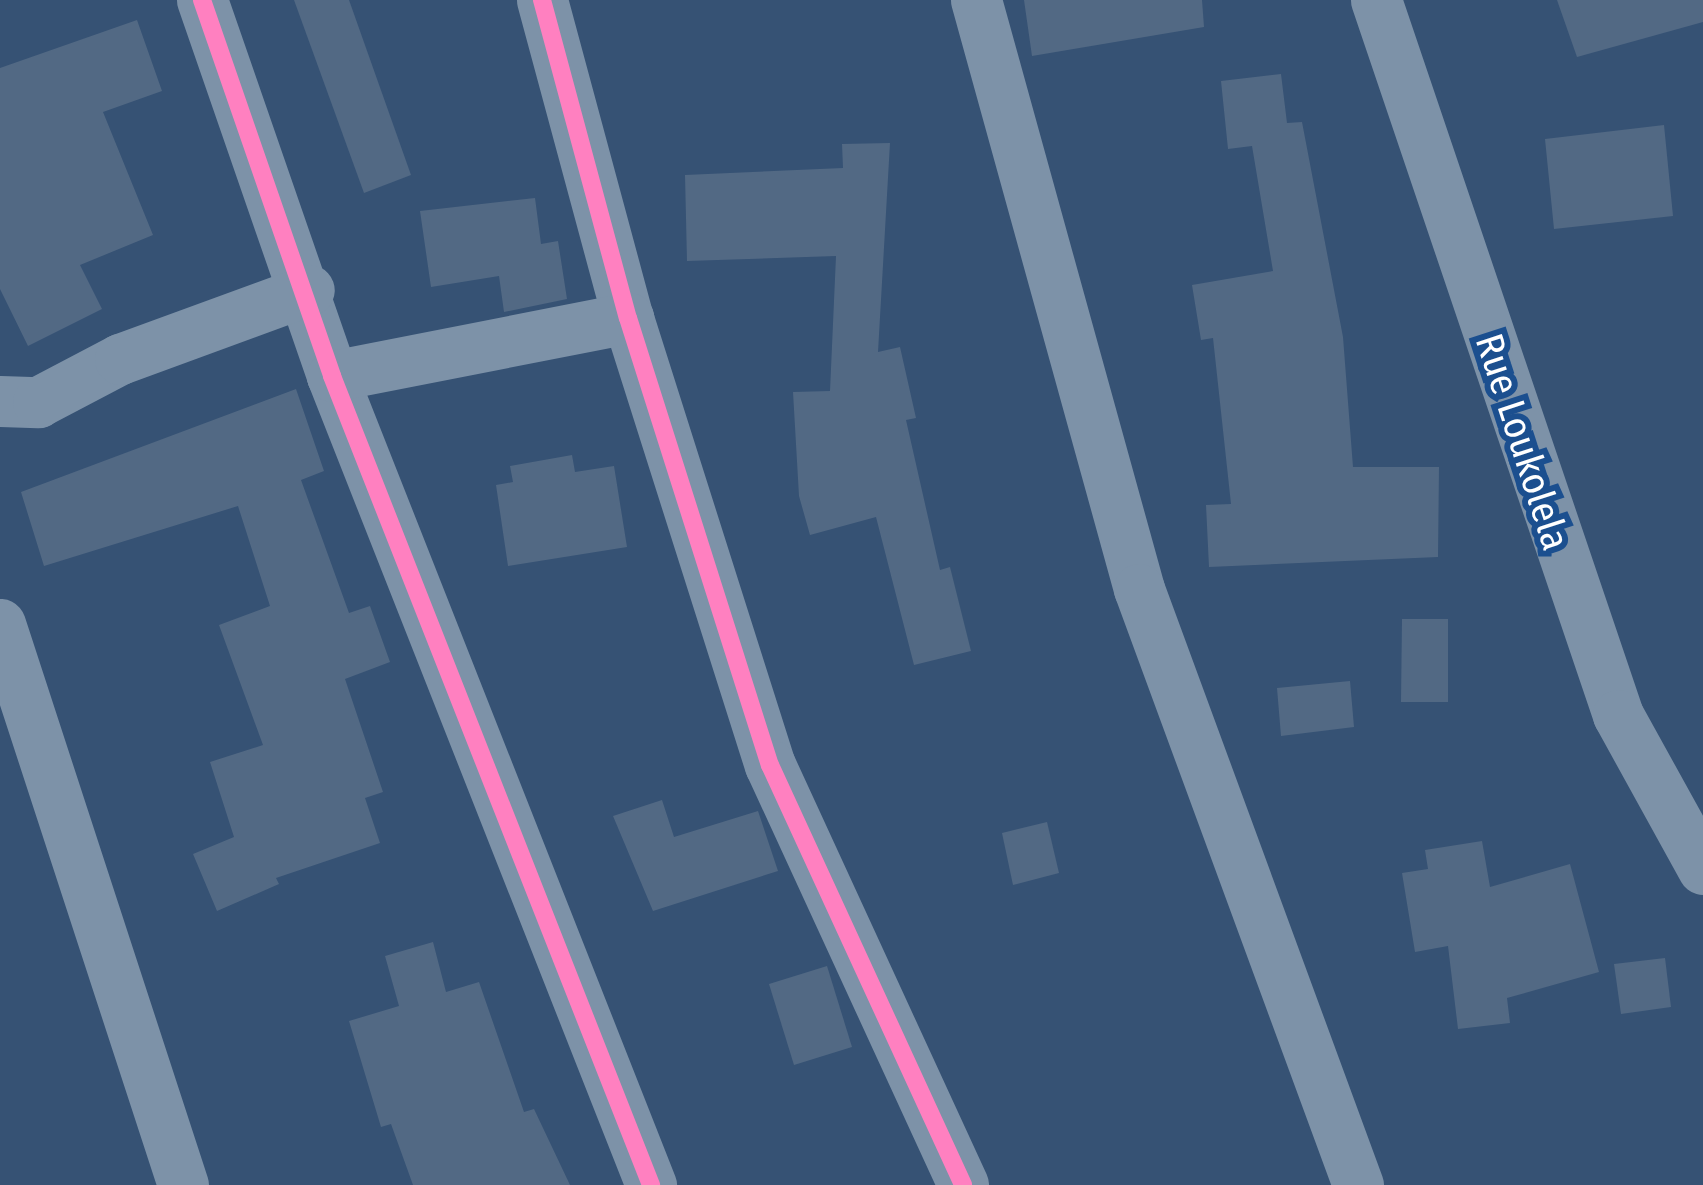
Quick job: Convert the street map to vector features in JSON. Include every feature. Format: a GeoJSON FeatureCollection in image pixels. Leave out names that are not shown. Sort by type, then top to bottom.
{"type":"FeatureCollection","features":[{"type":"Feature","properties":{"kind":"street"},"geometry":{"type":"LineString","coordinates":[[202,0],[309,290],[332,376],[651,1185]]}},
{"type":"Feature","properties":{"kind":"street"},"geometry":{"type":"LineString","coordinates":[[542,0],[628,318],[770,765],[963,1185]]}},
{"type":"Feature","properties":{"kind":"street"},"geometry":{"type":"LineString","coordinates":[[976,0],[1139,589],[1358,1185]]}},
{"type":"Feature","properties":{"kind":"street","name":"Rue Loukolela"},"geometry":{"type":"LineString","coordinates":[[1376,0],[1610,694],[1703,869]]}},
{"type":"Feature","properties":{"kind":"street"},"geometry":{"type":"LineString","coordinates":[[0,400],[38,403],[120,359],[309,290]]}},
{"type":"Feature","properties":{"kind":"street"},"geometry":{"type":"LineString","coordinates":[[332,376],[628,318]]}},
{"type":"Feature","properties":{"kind":"street"},"geometry":{"type":"LineString","coordinates":[[0,625],[183,1185]]}},
{"type":"Feature","properties":{"kind":"building"},"geometry":{"type":"Polygon","coordinates":[[[294,0],[349,0],[411,175],[364,193],[294,0]]]}},
{"type":"Feature","properties":{"kind":"building"},"geometry":{"type":"Polygon","coordinates":[[[1024,0],[1202,0],[1204,27],[1032,56],[1024,0]]]}},
{"type":"Feature","properties":{"kind":"building"},"geometry":{"type":"Polygon","coordinates":[[[1557,0],[1703,0],[1703,22],[1577,57],[1557,0]]]}},
{"type":"Feature","properties":{"kind":"building"},"geometry":{"type":"Polygon","coordinates":[[[137,20],[162,91],[103,112],[153,235],[80,265],[102,309],[28,346],[0,289],[0,68],[137,20]]]}},
{"type":"Feature","properties":{"kind":"building"},"geometry":{"type":"Polygon","coordinates":[[[1281,74],[1287,123],[1302,122],[1343,337],[1353,467],[1439,467],[1438,557],[1209,567],[1206,505],[1231,504],[1213,338],[1201,340],[1192,285],[1273,271],[1252,146],[1228,149],[1221,81],[1281,74]]]}},
{"type":"Feature","properties":{"kind":"building"},"geometry":{"type":"Polygon","coordinates":[[[1664,125],[1673,216],[1554,229],[1545,139],[1664,125]]]}},
{"type":"Feature","properties":{"kind":"building"},"geometry":{"type":"Polygon","coordinates":[[[890,143],[878,352],[900,347],[916,418],[906,420],[940,570],[950,567],[971,651],[914,665],[876,517],[810,535],[799,496],[793,392],[830,391],[836,256],[687,261],[685,175],[843,168],[842,144],[890,143]]]}},
{"type":"Feature","properties":{"kind":"building"},"geometry":{"type":"Polygon","coordinates":[[[535,198],[541,244],[558,241],[567,299],[504,312],[499,276],[431,287],[420,211],[535,198]]]}},
{"type":"Feature","properties":{"kind":"building"},"geometry":{"type":"Polygon","coordinates":[[[296,389],[324,471],[301,480],[349,613],[370,606],[390,662],[345,679],[383,792],[365,798],[380,843],[276,878],[279,884],[217,911],[193,854],[234,837],[210,762],[263,745],[219,625],[270,606],[238,506],[44,566],[21,492],[296,389]]]}},
{"type":"Feature","properties":{"kind":"building"},"geometry":{"type":"Polygon","coordinates":[[[572,455],[575,472],[614,466],[627,547],[508,566],[496,485],[513,482],[510,466],[572,455]]]}},
{"type":"Feature","properties":{"kind":"building"},"geometry":{"type":"Polygon","coordinates":[[[1402,619],[1448,619],[1448,702],[1401,702],[1402,619]]]}},
{"type":"Feature","properties":{"kind":"building"},"geometry":{"type":"Polygon","coordinates":[[[1350,681],[1354,727],[1281,736],[1277,688],[1350,681]]]}},
{"type":"Feature","properties":{"kind":"building"},"geometry":{"type":"Polygon","coordinates":[[[662,800],[674,837],[758,811],[778,871],[653,911],[613,816],[662,800]]]}},
{"type":"Feature","properties":{"kind":"building"},"geometry":{"type":"Polygon","coordinates":[[[1047,822],[1059,873],[1013,885],[1002,833],[1047,822]]]}},
{"type":"Feature","properties":{"kind":"building"},"geometry":{"type":"Polygon","coordinates":[[[1482,841],[1490,887],[1570,864],[1599,972],[1507,998],[1510,1023],[1458,1029],[1448,946],[1415,952],[1402,873],[1428,869],[1425,850],[1482,841]]]}},
{"type":"Feature","properties":{"kind":"building"},"geometry":{"type":"Polygon","coordinates":[[[433,942],[446,992],[479,982],[524,1112],[534,1109],[570,1185],[413,1185],[391,1124],[381,1127],[349,1021],[399,1006],[385,956],[433,942]]]}},
{"type":"Feature","properties":{"kind":"building"},"geometry":{"type":"Polygon","coordinates":[[[1665,958],[1671,1007],[1621,1014],[1614,964],[1665,958]]]}},
{"type":"Feature","properties":{"kind":"building"},"geometry":{"type":"Polygon","coordinates":[[[827,966],[852,1047],[794,1065],[769,984],[827,966]]]}},
{"type":"Feature","properties":{"kind":"cycle path"},"geometry":{"type":"LineString","coordinates":[[202,0],[332,376],[651,1185]]}},
{"type":"Feature","properties":{"kind":"cycle path"},"geometry":{"type":"LineString","coordinates":[[542,0],[628,318],[770,765],[963,1185]]}}]}
